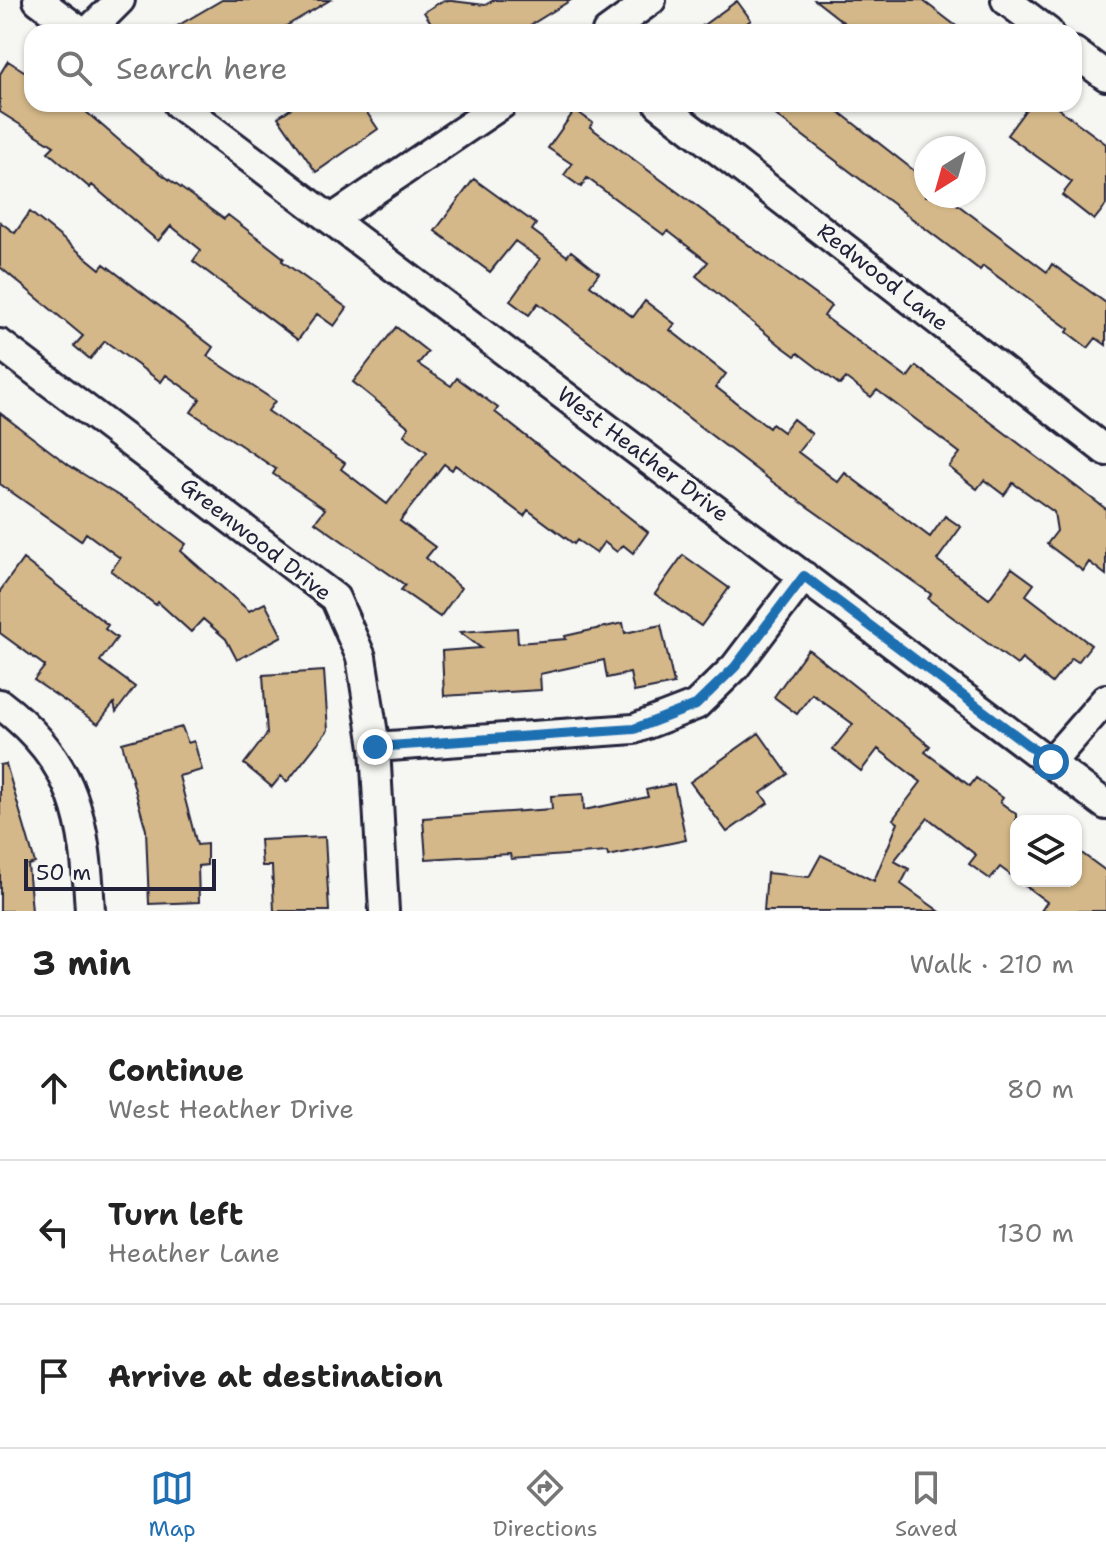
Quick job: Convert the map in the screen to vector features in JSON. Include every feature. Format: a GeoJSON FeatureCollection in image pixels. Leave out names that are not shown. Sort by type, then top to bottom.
{"type":"FeatureCollection","features":[{"type":"Feature","properties":{"kind":"street"},"geometry":{"type":"LineString","coordinates":[[38,0],[70,24]]}},
{"type":"Feature","properties":{"kind":"street"},"geometry":{"type":"LineString","coordinates":[[96,24],[120,0]]}},
{"type":"Feature","properties":{"kind":"street"},"geometry":{"type":"LineString","coordinates":[[618,24],[651,0]]}},
{"type":"Feature","properties":{"kind":"street"},"geometry":{"type":"LineString","coordinates":[[1006,0],[1038,24]]}},
{"type":"Feature","properties":{"kind":"street"},"geometry":{"type":"LineString","coordinates":[[1082,58],[1106,76]]}},
{"type":"Feature","properties":{"kind":"street","name":"West Heather Drive"},"geometry":{"type":"LineString","coordinates":[[189,112],[1106,805]]}},
{"type":"Feature","properties":{"kind":"street"},"geometry":{"type":"LineString","coordinates":[[332,219],[490,112]]}},
{"type":"Feature","properties":{"kind":"street","name":"Redwood Lane"},"geometry":{"type":"LineString","coordinates":[[669,112],[1106,451]]}},
{"type":"Feature","properties":{"kind":"street","name":"Greenwood Drive"},"geometry":{"type":"LineString","coordinates":[[0,344],[335,598],[361,657],[375,747],[384,911]]}},
{"type":"Feature","properties":{"kind":"street"},"geometry":{"type":"LineString","coordinates":[[375,747],[634,729],[696,705],[735,667],[804,576]]}},
{"type":"Feature","properties":{"kind":"street"},"geometry":{"type":"LineString","coordinates":[[1051,762],[1106,699]]}},
{"type":"Feature","properties":{"kind":"street"},"geometry":{"type":"LineString","coordinates":[[0,704],[53,755],[78,802],[90,911]]}},
{"type":"Feature","properties":{"kind":"building"},"geometry":{"type":"Polygon","coordinates":[[[222,0],[330,0],[290,24],[181,24],[222,0]]]}},
{"type":"Feature","properties":{"kind":"building"},"geometry":{"type":"Polygon","coordinates":[[[444,0],[485,5],[494,0],[571,0],[532,24],[432,24],[424,12],[444,0]]]}},
{"type":"Feature","properties":{"kind":"building"},"geometry":{"type":"Polygon","coordinates":[[[815,0],[922,0],[954,24],[846,24],[815,0]]]}},
{"type":"Feature","properties":{"kind":"building"},"geometry":{"type":"Polygon","coordinates":[[[737,1],[751,20],[746,24],[705,24],[737,1]]]}},
{"type":"Feature","properties":{"kind":"building"},"geometry":{"type":"Polygon","coordinates":[[[8,61],[24,71],[24,112],[86,112],[142,160],[224,219],[228,215],[284,258],[282,261],[347,308],[334,326],[317,314],[298,340],[193,261],[201,250],[171,226],[158,241],[48,152],[54,146],[0,112],[0,74],[8,61]]]}},
{"type":"Feature","properties":{"kind":"building"},"geometry":{"type":"Polygon","coordinates":[[[286,112],[366,112],[378,129],[316,172],[278,117],[286,112]]]}},
{"type":"Feature","properties":{"kind":"building"},"geometry":{"type":"Polygon","coordinates":[[[574,112],[578,112],[593,123],[590,127],[831,306],[824,316],[907,378],[916,366],[1106,509],[1106,575],[1089,562],[1083,571],[1047,544],[1057,531],[1054,512],[1013,483],[1004,495],[984,480],[977,489],[949,467],[960,453],[877,390],[871,397],[846,378],[840,385],[798,353],[795,356],[780,345],[696,276],[708,262],[668,231],[664,235],[587,178],[581,187],[564,175],[572,164],[548,148],[574,112]]]}},
{"type":"Feature","properties":{"kind":"building"},"geometry":{"type":"Polygon","coordinates":[[[772,112],[839,112],[914,171],[914,208],[962,208],[1047,272],[1052,264],[1106,303],[1106,345],[1096,338],[1088,348],[1067,332],[1069,329],[983,266],[980,270],[772,112]]]}},
{"type":"Feature","properties":{"kind":"building"},"geometry":{"type":"Polygon","coordinates":[[[1024,112],[1063,112],[1106,144],[1106,205],[1094,220],[1062,195],[1072,182],[1007,135],[1024,112]]]}},
{"type":"Feature","properties":{"kind":"building"},"geometry":{"type":"Polygon","coordinates":[[[474,179],[536,224],[532,230],[567,256],[571,251],[599,273],[590,285],[633,317],[645,301],[675,324],[670,330],[726,374],[716,387],[769,428],[772,424],[783,432],[793,419],[812,434],[798,452],[838,482],[845,473],[930,537],[945,516],[961,527],[937,560],[989,599],[1012,568],[1034,584],[1026,595],[1091,645],[1078,662],[1072,658],[1052,683],[1022,659],[1017,665],[928,599],[931,594],[774,483],[538,303],[529,315],[510,301],[540,259],[515,241],[490,272],[435,231],[474,179]]]}},
{"type":"Feature","properties":{"kind":"building"},"geometry":{"type":"Polygon","coordinates":[[[30,212],[100,269],[104,264],[213,347],[207,356],[275,401],[268,411],[345,463],[341,469],[387,504],[427,452],[404,435],[409,427],[353,382],[396,327],[428,352],[418,364],[451,386],[457,378],[498,408],[495,412],[648,532],[633,553],[623,545],[617,552],[604,542],[596,553],[577,540],[574,544],[528,510],[524,516],[455,465],[452,470],[444,464],[400,521],[435,547],[426,558],[461,588],[440,617],[401,590],[405,585],[315,522],[325,509],[273,474],[276,469],[191,412],[200,399],[166,375],[161,382],[105,341],[90,359],[74,346],[83,336],[0,267],[0,222],[15,233],[30,212]]]}},
{"type":"Feature","properties":{"kind":"building"},"geometry":{"type":"Polygon","coordinates":[[[0,413],[70,466],[140,509],[186,544],[181,551],[249,611],[265,603],[282,636],[237,660],[226,639],[203,619],[191,632],[158,602],[156,605],[111,571],[120,558],[86,533],[81,541],[0,484],[0,413]]]}},
{"type":"Feature","properties":{"kind":"building"},"geometry":{"type":"Polygon","coordinates":[[[683,555],[729,588],[701,626],[655,594],[683,555]]]}},
{"type":"Feature","properties":{"kind":"building"},"geometry":{"type":"Polygon","coordinates":[[[23,559],[108,625],[105,629],[117,638],[100,661],[135,687],[116,712],[114,703],[98,724],[34,680],[45,666],[0,633],[0,591],[23,559]]]}},
{"type":"Feature","properties":{"kind":"building"},"geometry":{"type":"Polygon","coordinates":[[[623,623],[625,633],[661,625],[674,684],[634,692],[630,673],[607,678],[604,660],[540,674],[541,690],[444,696],[442,651],[481,648],[460,632],[517,628],[518,643],[566,639],[565,636],[623,623]]]}},
{"type":"Feature","properties":{"kind":"building"},"geometry":{"type":"Polygon","coordinates":[[[808,649],[930,746],[925,752],[970,786],[976,778],[1003,798],[1000,802],[1016,814],[1010,815],[1010,874],[1000,867],[990,879],[969,864],[976,855],[928,818],[894,861],[909,869],[901,884],[939,911],[764,911],[767,873],[809,877],[821,855],[874,881],[898,823],[893,819],[921,782],[878,749],[861,771],[833,749],[853,724],[812,694],[797,714],[774,697],[808,649]]]}},
{"type":"Feature","properties":{"kind":"building"},"geometry":{"type":"Polygon","coordinates":[[[324,671],[328,730],[287,782],[281,776],[272,787],[244,764],[267,734],[263,675],[324,671]]]}},
{"type":"Feature","properties":{"kind":"building"},"geometry":{"type":"Polygon","coordinates":[[[182,727],[188,743],[194,741],[202,770],[179,776],[197,845],[207,844],[207,865],[198,866],[199,902],[149,904],[146,830],[122,743],[182,727]]]}},
{"type":"Feature","properties":{"kind":"building"},"geometry":{"type":"Polygon","coordinates":[[[759,733],[788,774],[761,793],[768,803],[727,832],[690,782],[759,733]]]}},
{"type":"Feature","properties":{"kind":"building"},"geometry":{"type":"Polygon","coordinates":[[[6,764],[35,863],[28,865],[32,911],[0,911],[0,765],[6,764]]]}},
{"type":"Feature","properties":{"kind":"building"},"geometry":{"type":"Polygon","coordinates":[[[674,784],[686,840],[608,856],[607,852],[511,859],[510,854],[426,859],[423,818],[552,809],[551,796],[583,794],[584,810],[648,797],[646,790],[674,784]]]}},
{"type":"Feature","properties":{"kind":"building"},"geometry":{"type":"Polygon","coordinates":[[[325,837],[329,911],[274,911],[272,866],[262,866],[260,840],[325,837]]]}},
{"type":"Feature","properties":{"kind":"building"},"geometry":{"type":"Polygon","coordinates":[[[1082,853],[1106,871],[1106,911],[1041,911],[1047,902],[1027,887],[1082,887],[1082,853]]]}},
{"type":"Feature","properties":{"kind":"route"},"geometry":{"type":"LineString","coordinates":[[375,747],[634,729],[696,705],[735,667],[804,576],[1051,762]]}}]}
